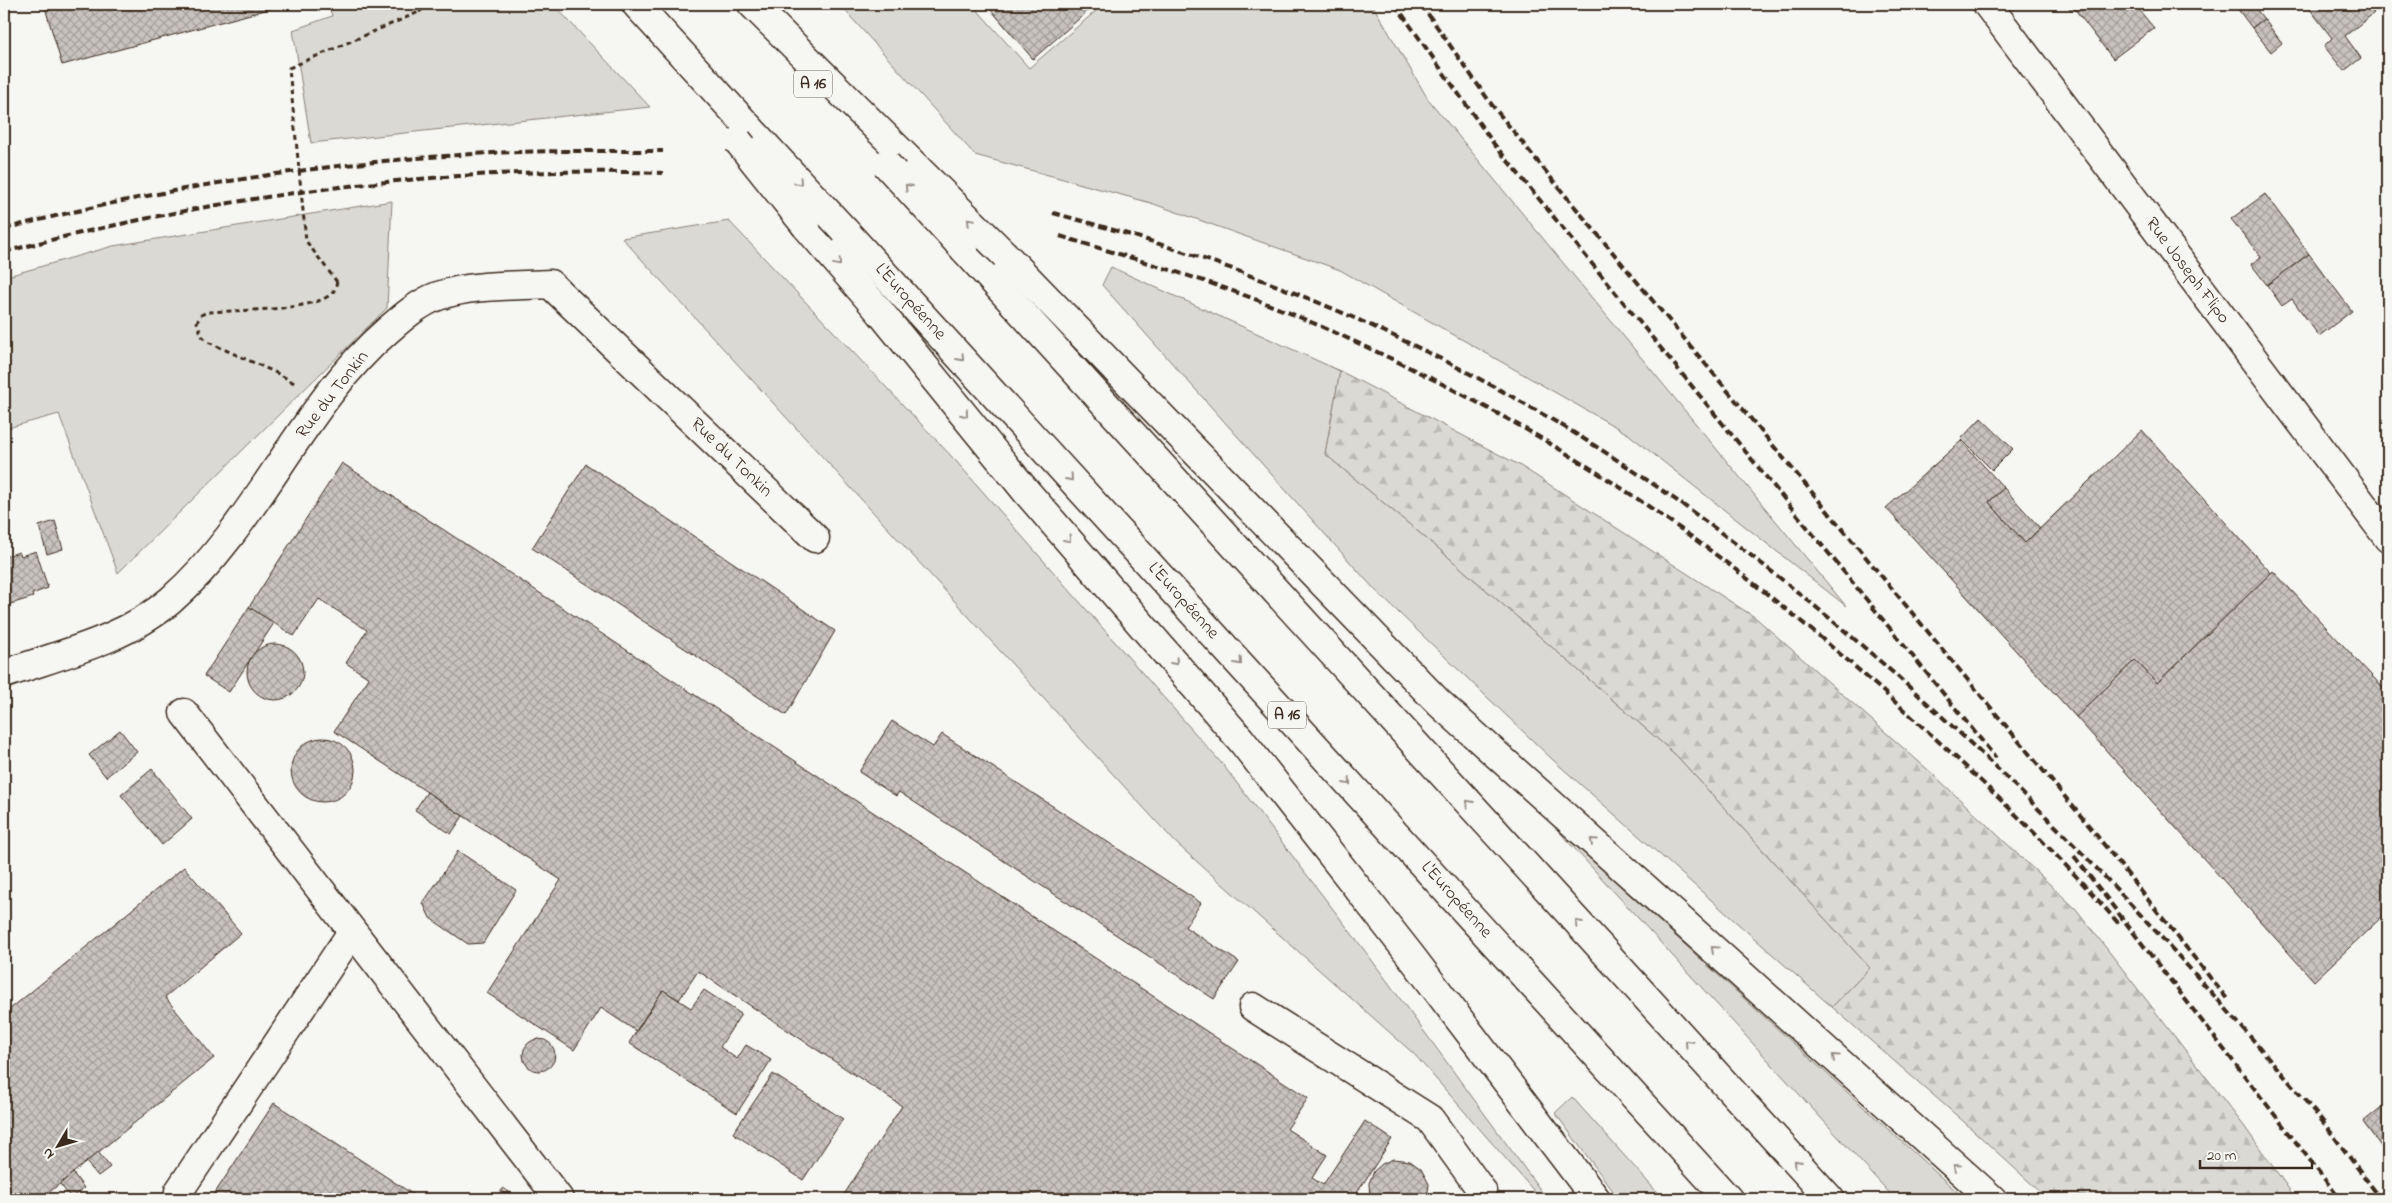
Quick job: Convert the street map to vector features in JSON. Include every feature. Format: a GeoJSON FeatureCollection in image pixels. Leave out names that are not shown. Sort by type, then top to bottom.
{"type":"FeatureCollection","features":[{"type":"Feature","properties":{"kind":"main road"},"geometry":{"type":"LineString","coordinates":[[627,4],[806,226],[880,312],[1025,490],[1241,740],[1411,956],[1596,1199]]}},
{"type":"Feature","properties":{"kind":"main road","name":"L'Européenne"},"geometry":{"type":"LineString","coordinates":[[636,4],[1728,1199]]}},
{"type":"Feature","properties":{"kind":"main road","name":"A 16"},"geometry":{"type":"LineString","coordinates":[[740,4],[1830,1199]]}},
{"type":"Feature","properties":{"kind":"main road"},"geometry":{"type":"LineString","coordinates":[[752,4],[1005,255],[1439,703],[1992,1199]]}},
{"type":"Feature","properties":{"kind":"main road","name":"Rue Joseph Flipo"},"geometry":{"type":"LineString","coordinates":[[1987,4],[2388,538]]}},
{"type":"Feature","properties":{"kind":"main road","name":"Rue du Tonkin"},"geometry":{"type":"LineString","coordinates":[[4,674],[118,634],[136,625],[171,600],[224,542],[337,384],[367,349],[420,304],[438,296],[456,292],[550,284],[815,538]]}},
{"type":"Feature","properties":{"kind":"main road"},"geometry":{"type":"LineString","coordinates":[[184,713],[559,1199]]}},
{"type":"Feature","properties":{"kind":"main road"},"geometry":{"type":"LineString","coordinates":[[178,1199],[179,1191],[352,932]]}},
{"type":"Feature","properties":{"kind":"main road"},"geometry":{"type":"LineString","coordinates":[[1253,1006],[1430,1119],[1482,1191],[1477,1199]]}},
{"type":"Feature","properties":{"kind":"path"},"geometry":{"type":"LineString","coordinates":[[320,408],[295,384],[281,375],[208,342],[202,336],[197,322],[201,315],[208,312],[306,306],[334,292],[337,282],[306,241],[289,68],[419,12],[428,4]]}},
{"type":"Feature","properties":{"kind":"green space"},"geometry":{"type":"Polygon","coordinates":[[[328,4],[553,4],[650,107],[311,143],[293,30],[332,16],[328,4]]]}},
{"type":"Feature","properties":{"kind":"green space"},"geometry":{"type":"Polygon","coordinates":[[[839,4],[972,4],[1029,68],[1104,4],[1372,4],[1428,99],[1846,606],[1628,434],[1340,270],[1151,203],[975,155],[839,4]]]}},
{"type":"Feature","properties":{"kind":"green space"},"geometry":{"type":"Polygon","coordinates":[[[392,201],[387,308],[118,573],[59,414],[4,429],[4,277],[113,246],[392,201]]]}},
{"type":"Feature","properties":{"kind":"green space"},"geometry":{"type":"Polygon","coordinates":[[[729,221],[955,460],[1223,765],[1368,955],[1547,1199],[1541,1199],[1414,1054],[1176,843],[622,238],[729,221]]]}},
{"type":"Feature","properties":{"kind":"green space"},"geometry":{"type":"Polygon","coordinates":[[[1111,267],[1340,371],[1325,454],[1439,549],[1676,755],[1870,968],[1832,1007],[1553,760],[1375,590],[1102,285],[1111,267]]]}},
{"type":"Feature","properties":{"kind":"green space"},"geometry":{"type":"Polygon","coordinates":[[[1340,371],[1519,465],[1756,618],[1935,776],[2076,909],[2244,1126],[2296,1199],[2048,1199],[1963,1121],[1832,1007],[1870,968],[1676,755],[1439,549],[1325,454],[1340,371]]]}},
{"type":"Feature","properties":{"kind":"green space"},"geometry":{"type":"Polygon","coordinates":[[[1553,825],[1965,1199],[1895,1199],[1553,825]]]}},
{"type":"Feature","properties":{"kind":"green space"},"geometry":{"type":"Polygon","coordinates":[[[1572,1097],[1663,1199],[1619,1199],[1555,1113],[1572,1097]]]}},
{"type":"Feature","properties":{"kind":"building"},"geometry":{"type":"Polygon","coordinates":[[[44,4],[279,4],[280,6],[62,65],[44,4]]]}},
{"type":"Feature","properties":{"kind":"building"},"geometry":{"type":"Polygon","coordinates":[[[986,4],[1096,4],[1033,59],[986,4]]]}},
{"type":"Feature","properties":{"kind":"building"},"geometry":{"type":"Polygon","coordinates":[[[2066,4],[2148,4],[2139,10],[2154,28],[2113,59],[2074,8],[2071,10],[2066,4]]]}},
{"type":"Feature","properties":{"kind":"building"},"geometry":{"type":"Polygon","coordinates":[[[2234,4],[2252,4],[2264,19],[2252,28],[2234,4]]]}},
{"type":"Feature","properties":{"kind":"building"},"geometry":{"type":"Polygon","coordinates":[[[2306,4],[2367,4],[2374,13],[2345,36],[2361,58],[2344,71],[2324,46],[2332,38],[2306,4]]]}},
{"type":"Feature","properties":{"kind":"building"},"geometry":{"type":"Polygon","coordinates":[[[2264,19],[2282,43],[2271,52],[2252,28],[2264,19]]]}},
{"type":"Feature","properties":{"kind":"building"},"geometry":{"type":"Polygon","coordinates":[[[2265,194],[2309,254],[2267,285],[2251,264],[2261,257],[2231,219],[2265,194]]]}},
{"type":"Feature","properties":{"kind":"building"},"geometry":{"type":"Polygon","coordinates":[[[2309,254],[2352,311],[2319,336],[2292,299],[2282,306],[2267,285],[2309,254]]]}},
{"type":"Feature","properties":{"kind":"building"},"geometry":{"type":"Polygon","coordinates":[[[1981,418],[2013,449],[1992,470],[1961,439],[1981,418]]]}},
{"type":"Feature","properties":{"kind":"building"},"geometry":{"type":"Polygon","coordinates":[[[2142,430],[2271,573],[2157,683],[2135,660],[2076,717],[1886,508],[1961,441],[2004,488],[1989,502],[2025,543],[2142,430]]]}},
{"type":"Feature","properties":{"kind":"building"},"geometry":{"type":"Polygon","coordinates":[[[342,463],[1308,1098],[1287,1129],[1327,1155],[1312,1178],[1323,1185],[1365,1121],[1392,1139],[1353,1199],[841,1199],[902,1106],[698,971],[679,1000],[663,990],[636,1031],[601,1008],[574,1050],[487,993],[561,880],[334,731],[369,678],[346,663],[367,630],[319,599],[294,636],[249,607],[342,463]]]}},
{"type":"Feature","properties":{"kind":"building"},"geometry":{"type":"Polygon","coordinates":[[[586,464],[835,631],[786,715],[532,548],[586,464]]]}},
{"type":"Feature","properties":{"kind":"building"},"geometry":{"type":"Polygon","coordinates":[[[2004,488],[2040,528],[2025,543],[1989,502],[2004,488]]]}},
{"type":"Feature","properties":{"kind":"building"},"geometry":{"type":"Polygon","coordinates":[[[55,521],[63,549],[47,554],[39,526],[55,521]]]}},
{"type":"Feature","properties":{"kind":"building"},"geometry":{"type":"Polygon","coordinates":[[[36,551],[48,588],[32,594],[33,597],[4,606],[4,557],[19,552],[21,556],[36,551]]]}},
{"type":"Feature","properties":{"kind":"building"},"geometry":{"type":"Polygon","coordinates":[[[2273,571],[2388,693],[2388,911],[2314,981],[2076,717],[2135,660],[2157,683],[2273,571]]]}},
{"type":"Feature","properties":{"kind":"building"},"geometry":{"type":"Polygon","coordinates":[[[249,607],[274,623],[229,692],[204,676],[249,607]]]}},
{"type":"Feature","properties":{"kind":"building"},"geometry":{"type":"Polygon","coordinates":[[[269,644],[281,644],[291,648],[299,656],[303,672],[299,688],[291,696],[281,700],[269,700],[259,696],[251,688],[247,678],[247,666],[251,656],[259,648],[269,644]]]}},
{"type":"Feature","properties":{"kind":"building"},"geometry":{"type":"Polygon","coordinates":[[[892,721],[933,747],[942,734],[1201,903],[1185,927],[1239,962],[1214,999],[899,792],[896,796],[859,772],[892,721]]]}},
{"type":"Feature","properties":{"kind":"building"},"geometry":{"type":"Polygon","coordinates":[[[120,730],[137,752],[106,777],[89,755],[120,730]]]}},
{"type":"Feature","properties":{"kind":"building"},"geometry":{"type":"Polygon","coordinates":[[[323,738],[335,740],[346,747],[353,758],[355,770],[353,782],[346,793],[335,800],[323,802],[311,800],[300,793],[293,782],[291,770],[293,758],[300,747],[311,740],[323,738]]]}},
{"type":"Feature","properties":{"kind":"building"},"geometry":{"type":"Polygon","coordinates":[[[152,769],[192,819],[162,845],[121,795],[152,769]]]}},
{"type":"Feature","properties":{"kind":"building"},"geometry":{"type":"Polygon","coordinates":[[[427,792],[463,816],[451,834],[415,810],[427,792]]]}},
{"type":"Feature","properties":{"kind":"building"},"geometry":{"type":"Polygon","coordinates":[[[458,851],[516,890],[483,943],[468,944],[430,918],[423,903],[458,851]]]}},
{"type":"Feature","properties":{"kind":"building"},"geometry":{"type":"Polygon","coordinates":[[[184,867],[241,933],[165,997],[214,1058],[41,1199],[4,1199],[4,1014],[184,867]]]}},
{"type":"Feature","properties":{"kind":"building"},"geometry":{"type":"Polygon","coordinates":[[[663,990],[691,1008],[704,990],[741,1014],[720,1047],[737,1059],[746,1045],[771,1060],[737,1113],[629,1043],[663,990]]]}},
{"type":"Feature","properties":{"kind":"building"},"geometry":{"type":"Polygon","coordinates":[[[539,1039],[551,1043],[555,1055],[551,1067],[539,1071],[527,1067],[523,1055],[527,1043],[539,1039]]]}},
{"type":"Feature","properties":{"kind":"building"},"geometry":{"type":"Polygon","coordinates":[[[773,1074],[843,1119],[803,1180],[733,1133],[773,1074]]]}},
{"type":"Feature","properties":{"kind":"building"},"geometry":{"type":"Polygon","coordinates":[[[274,1103],[420,1199],[211,1199],[274,1103]]]}},
{"type":"Feature","properties":{"kind":"building"},"geometry":{"type":"Polygon","coordinates":[[[2384,1105],[2388,1111],[2388,1156],[2363,1122],[2384,1105]]]}},
{"type":"Feature","properties":{"kind":"building"},"geometry":{"type":"Polygon","coordinates":[[[98,1152],[110,1167],[98,1176],[86,1162],[98,1152]]]}},
{"type":"Feature","properties":{"kind":"building"},"geometry":{"type":"Polygon","coordinates":[[[1393,1159],[1410,1161],[1421,1169],[1429,1184],[1427,1199],[1370,1199],[1369,1183],[1374,1171],[1382,1164],[1393,1159]]]}},
{"type":"Feature","properties":{"kind":"building"},"geometry":{"type":"Polygon","coordinates":[[[73,1173],[84,1188],[72,1199],[60,1184],[73,1173]]]}},
{"type":"Feature","properties":{"kind":"building"},"geometry":{"type":"Polygon","coordinates":[[[503,1188],[520,1199],[496,1199],[503,1188]]]}},
{"type":"Feature","properties":{"kind":"railway"},"geometry":{"type":"LineString","coordinates":[[1395,4],[1494,144],[1996,758]]}},
{"type":"Feature","properties":{"kind":"railway"},"geometry":{"type":"LineString","coordinates":[[1421,4],[1492,105],[1560,189],[2090,827],[2228,1000]]}},
{"type":"Feature","properties":{"kind":"railway"},"geometry":{"type":"LineString","coordinates":[[4,229],[116,202],[173,191],[344,165],[484,153],[663,151]]}},
{"type":"Feature","properties":{"kind":"railway"},"geometry":{"type":"LineString","coordinates":[[4,252],[166,214],[331,188],[414,179],[497,174],[663,173]]}},
{"type":"Feature","properties":{"kind":"railway"},"geometry":{"type":"LineString","coordinates":[[1053,213],[1138,237],[1223,266],[1306,297],[1387,333],[1467,372],[1545,416],[1621,462],[1694,513],[1782,579],[1866,649],[2028,798],[2180,957],[2324,1123]]}},
{"type":"Feature","properties":{"kind":"railway"},"geometry":{"type":"LineString","coordinates":[[1060,236],[1226,289],[1328,329],[1469,398],[1605,477],[1744,576],[1866,676],[2010,809],[2066,865],[2119,924]]}},
{"type":"Feature","properties":{"kind":"railway"},"geometry":{"type":"LineString","coordinates":[[2074,856],[2340,1199]]}},
{"type":"Feature","properties":{"kind":"railway"},"geometry":{"type":"LineString","coordinates":[[2320,1118],[2381,1199]]}}]}
